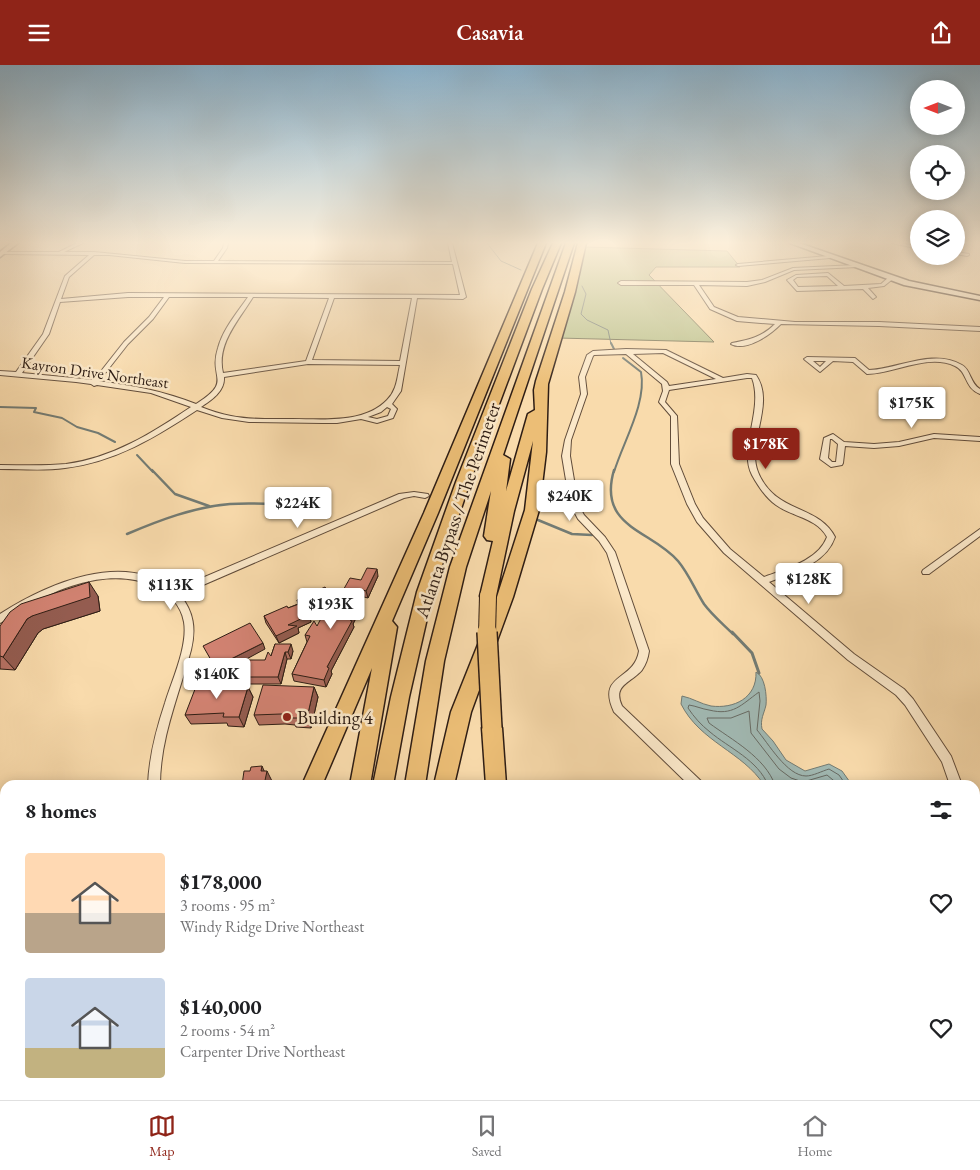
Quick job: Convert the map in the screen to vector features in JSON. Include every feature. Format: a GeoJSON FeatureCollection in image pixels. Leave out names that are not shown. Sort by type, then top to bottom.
{"type":"FeatureCollection","features":[{"type":"Feature","properties":{"kind":"highway"},"geometry":{"type":"LineString","coordinates":[[314,780],[350,695],[534,291]]}},
{"type":"Feature","properties":{"kind":"highway","name":"Atlanta Bypass / The Perimeter"},"geometry":{"type":"LineString","coordinates":[[384,780],[400,697],[425,592],[462,482],[537,291]]}},
{"type":"Feature","properties":{"kind":"highway","name":"Atlanta Bypass / The Perimeter"},"geometry":{"type":"LineString","coordinates":[[416,780],[430,690],[448,604],[466,541],[508,419],[543,291]]}},
{"type":"Feature","properties":{"kind":"highway"},"geometry":{"type":"LineString","coordinates":[[488,596],[507,511],[542,381],[570,291]]}},
{"type":"Feature","properties":{"kind":"highway"},"geometry":{"type":"LineString","coordinates":[[445,780],[462,712],[504,597],[532,510],[539,451],[542,381]]}},
{"type":"Feature","properties":{"kind":"highway"},"geometry":{"type":"LineString","coordinates":[[496,780],[487,647],[488,596],[493,521],[508,419]]}},
{"type":"Feature","properties":{"kind":"highway"},"geometry":{"type":"LineString","coordinates":[[361,780],[393,601]]}},
{"type":"Feature","properties":{"kind":"main road"},"geometry":{"type":"LineString","coordinates":[[943,291],[980,298]]}},
{"type":"Feature","properties":{"kind":"street"},"geometry":{"type":"LineString","coordinates":[[18,374],[46,335],[61,291]]}},
{"type":"Feature","properties":{"kind":"street"},"geometry":{"type":"LineString","coordinates":[[58,301],[108,296],[168,295],[463,297],[462,291]]}},
{"type":"Feature","properties":{"kind":"street"},"geometry":{"type":"LineString","coordinates":[[701,291],[712,308],[723,315],[737,319],[778,323],[879,324],[980,329]]}},
{"type":"Feature","properties":{"kind":"street"},"geometry":{"type":"LineString","coordinates":[[868,291],[873,297]]}},
{"type":"Feature","properties":{"kind":"street"},"geometry":{"type":"LineString","coordinates":[[94,383],[126,343],[151,318],[168,295]]}},
{"type":"Feature","properties":{"kind":"street"},"geometry":{"type":"LineString","coordinates":[[0,467],[62,467],[103,459],[136,445],[196,407],[218,390],[222,382],[218,359],[220,349],[251,296]]}},
{"type":"Feature","properties":{"kind":"street"},"geometry":{"type":"LineString","coordinates":[[308,362],[332,296]]}},
{"type":"Feature","properties":{"kind":"street","name":"Kayron Drive Northeast"},"geometry":{"type":"LineString","coordinates":[[0,373],[94,383],[155,392],[223,416],[256,421],[334,421],[362,417],[388,404],[398,391],[415,297]]}},
{"type":"Feature","properties":{"kind":"street"},"geometry":{"type":"LineString","coordinates":[[734,344],[752,342],[772,330],[778,323]]}},
{"type":"Feature","properties":{"kind":"street"},"geometry":{"type":"LineString","coordinates":[[626,351],[662,379],[667,387]]}},
{"type":"Feature","properties":{"kind":"street"},"geometry":{"type":"LineString","coordinates":[[691,780],[618,709],[614,702],[612,695],[614,689],[640,667],[644,659],[644,651],[611,552],[602,539],[581,517],[572,497],[566,448],[584,394],[582,377],[590,355],[596,352],[664,351],[721,379]]}},
{"type":"Feature","properties":{"kind":"street"},"geometry":{"type":"LineString","coordinates":[[831,359],[855,360],[867,372],[904,365],[950,362],[960,365],[965,371],[972,389],[980,392]]}},
{"type":"Feature","properties":{"kind":"street"},"geometry":{"type":"LineString","coordinates":[[222,375],[308,362],[403,363]]}},
{"type":"Feature","properties":{"kind":"street"},"geometry":{"type":"LineString","coordinates":[[667,387],[754,376],[756,379],[760,402],[752,458],[754,471],[760,482],[778,503],[816,521],[826,530],[830,537],[828,545],[809,563],[762,581]]}},
{"type":"Feature","properties":{"kind":"street"},"geometry":{"type":"LineString","coordinates":[[667,387],[662,402],[674,416],[675,464],[700,521],[714,537],[762,581],[851,657],[900,692],[909,702],[947,760],[954,780]]}},
{"type":"Feature","properties":{"kind":"street","name":"Kayron Drive Northeast"},"geometry":{"type":"LineString","coordinates":[[362,417],[372,421],[382,421],[391,417],[394,409],[388,404]]}},
{"type":"Feature","properties":{"kind":"street"},"geometry":{"type":"LineString","coordinates":[[842,444],[888,446],[941,435],[980,439]]}},
{"type":"Feature","properties":{"kind":"street"},"geometry":{"type":"LineString","coordinates":[[174,594],[402,496],[425,496]]}},
{"type":"Feature","properties":{"kind":"street"},"geometry":{"type":"LineString","coordinates":[[926,571],[980,532]]}},
{"type":"Feature","properties":{"kind":"street"},"geometry":{"type":"LineString","coordinates":[[0,619],[52,589],[90,578],[116,576],[138,578],[158,583],[174,594],[186,613],[190,634],[159,747],[155,780]]}},
{"type":"Feature","properties":{"kind":"green space"},"geometry":{"type":"Polygon","coordinates":[[[574,291],[665,291],[714,342],[558,338],[574,291]]]}},
{"type":"Feature","properties":{"kind":"water"},"geometry":{"type":"Polygon","coordinates":[[[756,672],[762,678],[766,692],[762,729],[786,760],[805,771],[829,764],[842,771],[848,780],[760,780],[745,764],[699,728],[681,704],[682,696],[711,706],[728,706],[743,700],[753,689],[756,672]]]}},
{"type":"Feature","properties":{"kind":"building"},"geometry":{"type":"Polygon","coordinates":[[[367,568],[377,569],[366,591],[363,590],[350,620],[352,621],[327,667],[329,668],[324,680],[292,674],[310,636],[305,635],[314,621],[317,626],[326,609],[332,610],[350,578],[361,580],[367,568]]]}},
{"type":"Feature","properties":{"kind":"building"},"geometry":{"type":"Polygon","coordinates":[[[89,582],[90,597],[27,619],[3,657],[0,656],[0,626],[10,612],[21,604],[89,582]]]}},
{"type":"Feature","properties":{"kind":"building"},"geometry":{"type":"Polygon","coordinates":[[[325,587],[330,594],[305,605],[317,607],[307,611],[309,615],[288,625],[297,626],[276,636],[264,616],[287,606],[288,608],[299,604],[297,600],[325,587]]]}},
{"type":"Feature","properties":{"kind":"building"},"geometry":{"type":"Polygon","coordinates":[[[250,623],[263,643],[215,667],[203,646],[250,623]]]}},
{"type":"Feature","properties":{"kind":"building"},"geometry":{"type":"Polygon","coordinates":[[[275,644],[291,644],[288,652],[285,652],[278,677],[244,677],[249,660],[265,660],[268,652],[271,656],[275,644]]]}},
{"type":"Feature","properties":{"kind":"building"},"geometry":{"type":"Polygon","coordinates":[[[197,684],[248,687],[239,717],[223,717],[224,713],[185,715],[197,684]]]}},
{"type":"Feature","properties":{"kind":"building"},"geometry":{"type":"Polygon","coordinates":[[[263,685],[314,687],[307,718],[292,718],[292,715],[281,714],[254,715],[263,685]]]}},
{"type":"Feature","properties":{"kind":"building"},"geometry":{"type":"Polygon","coordinates":[[[262,766],[261,771],[267,771],[265,780],[243,780],[244,771],[250,771],[251,767],[262,766]]]}},
{"type":"Feature","properties":{"kind":"waterway"},"geometry":{"type":"LineString","coordinates":[[585,291],[586,294],[581,314],[587,320],[608,330],[611,344]]}},
{"type":"Feature","properties":{"kind":"waterway"},"geometry":{"type":"LineString","coordinates":[[611,343],[614,349]]}},
{"type":"Feature","properties":{"kind":"waterway"},"geometry":{"type":"LineString","coordinates":[[614,472],[633,422],[641,396],[642,384],[641,372],[623,358]]}},
{"type":"Feature","properties":{"kind":"waterway"},"geometry":{"type":"LineString","coordinates":[[0,407],[36,408],[34,412],[62,418],[77,427],[98,433],[115,442]]}},
{"type":"Feature","properties":{"kind":"waterway"},"geometry":{"type":"LineString","coordinates":[[137,455],[153,472]]}},
{"type":"Feature","properties":{"kind":"waterway"},"geometry":{"type":"LineString","coordinates":[[152,470],[175,494],[209,506]]}},
{"type":"Feature","properties":{"kind":"waterway"},"geometry":{"type":"LineString","coordinates":[[614,470],[611,489],[613,504],[620,516],[630,526],[667,551],[678,561],[704,604],[733,634]]}},
{"type":"Feature","properties":{"kind":"waterway"},"geometry":{"type":"LineString","coordinates":[[127,534],[177,515],[203,508],[249,503],[307,505]]}},
{"type":"Feature","properties":{"kind":"waterway"},"geometry":{"type":"LineString","coordinates":[[538,520],[572,534],[592,535]]}},
{"type":"Feature","properties":{"kind":"waterway"},"geometry":{"type":"LineString","coordinates":[[732,632],[752,653],[759,673]]}},
{"type":"Feature","properties":{"kind":"place","name":"Building 4"},"geometry":{"type":"Point","coordinates":[287,717]}}]}
